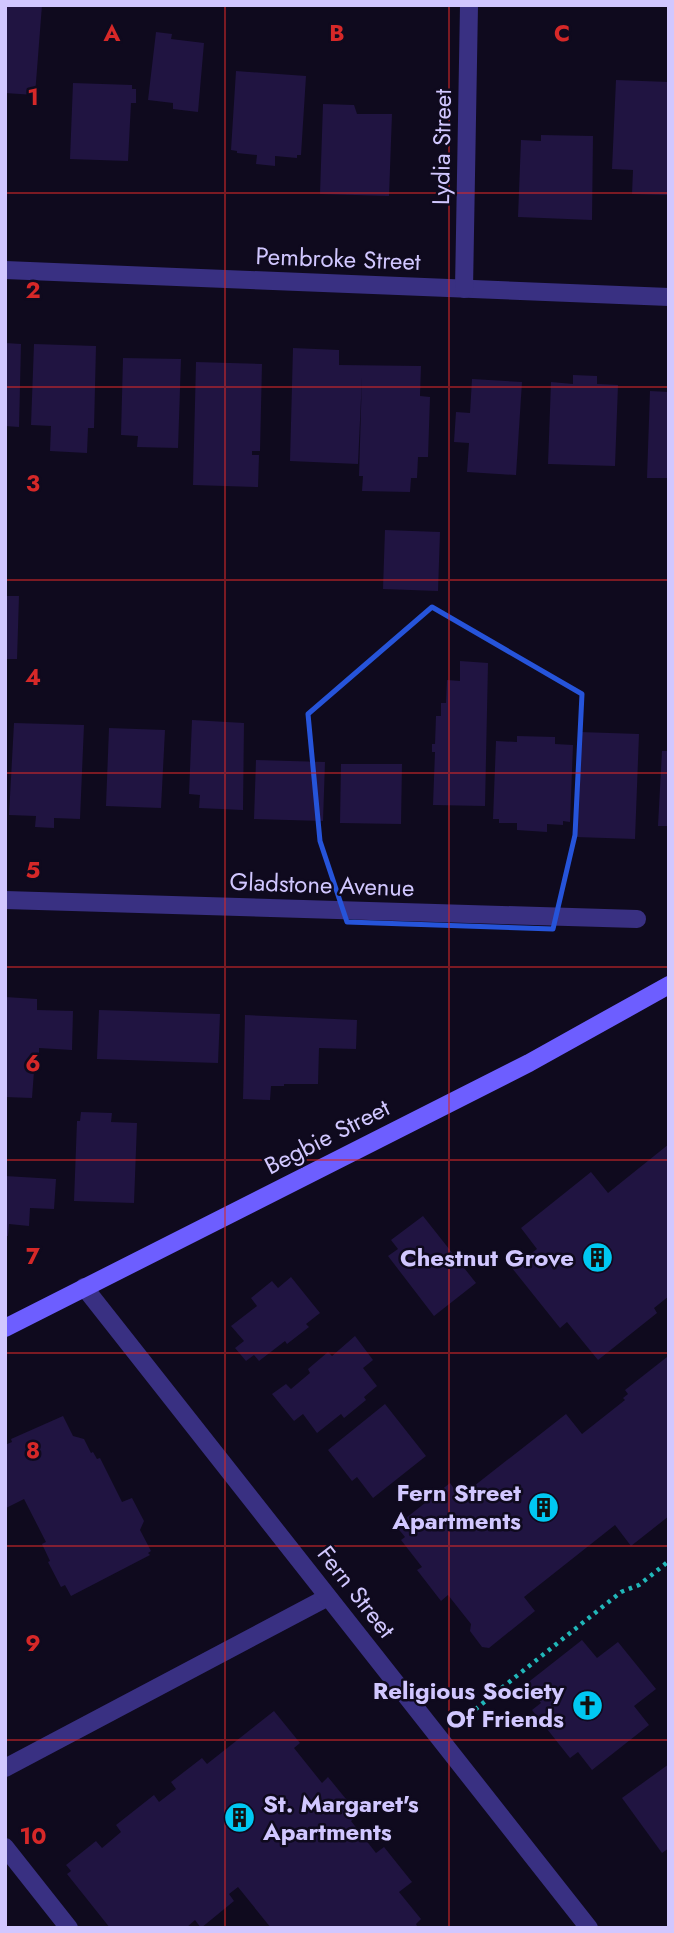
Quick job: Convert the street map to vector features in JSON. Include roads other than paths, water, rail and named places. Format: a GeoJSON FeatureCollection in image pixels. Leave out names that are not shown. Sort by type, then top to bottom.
{"type":"FeatureCollection","features":[{"type":"Feature","properties":{"kind":"main road","name":"Begbie Street"},"geometry":{"type":"LineString","coordinates":[[5,1328],[529,1063],[669,985]]}},
{"type":"Feature","properties":{"kind":"street","name":"Lydia Street"},"geometry":{"type":"LineString","coordinates":[[464,289],[469,5]]}},
{"type":"Feature","properties":{"kind":"street","name":"Pembroke Street"},"geometry":{"type":"LineString","coordinates":[[5,270],[669,297]]}},
{"type":"Feature","properties":{"kind":"street","name":"Gladstone Avenue"},"geometry":{"type":"LineString","coordinates":[[5,900],[637,919]]}},
{"type":"Feature","properties":{"kind":"street","name":"Fern Street"},"geometry":{"type":"LineString","coordinates":[[84,1287],[589,1928]]}},
{"type":"Feature","properties":{"kind":"street"},"geometry":{"type":"LineString","coordinates":[[5,1768],[328,1597]]}},
{"type":"Feature","properties":{"kind":"street"},"geometry":{"type":"LineString","coordinates":[[5,1847],[69,1928]]}},
{"type":"Feature","properties":{"kind":"place","name":"Chestnut Grove"},"geometry":{"type":"Point","coordinates":[597,1258]}},
{"type":"Feature","properties":{"kind":"place","name":"Fern Street Apartments"},"geometry":{"type":"Point","coordinates":[544,1507]}},
{"type":"Feature","properties":{"kind":"place","name":"Religious Society Of Friends"},"geometry":{"type":"Point","coordinates":[587,1705]}},
{"type":"Feature","properties":{"kind":"place","name":"St. Margaret's Apartments"},"geometry":{"type":"Point","coordinates":[240,1818]}}]}
